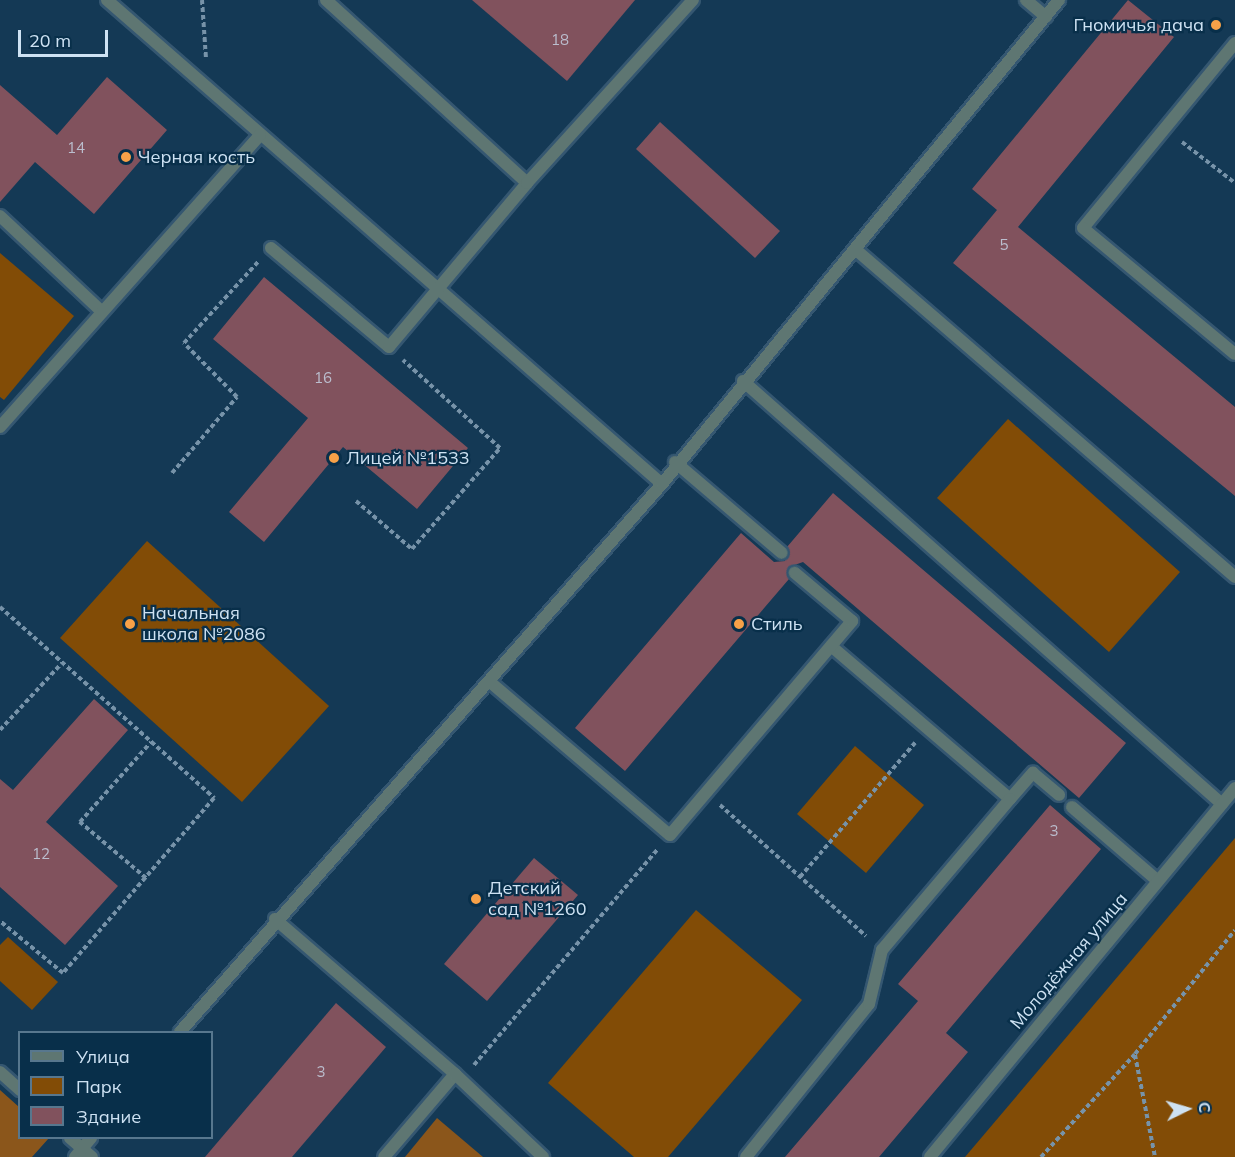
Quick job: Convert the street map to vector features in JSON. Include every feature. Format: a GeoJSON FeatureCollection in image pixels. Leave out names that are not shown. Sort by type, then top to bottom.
{"type":"FeatureCollection","features":[{"type":"Feature","properties":{"kind":"street"},"geometry":{"type":"LineString","coordinates":[[107,0],[436,290],[662,484]]}},
{"type":"Feature","properties":{"kind":"street"},"geometry":{"type":"LineString","coordinates":[[326,0],[527,183]]}},
{"type":"Feature","properties":{"kind":"street"},"geometry":{"type":"LineString","coordinates":[[271,248],[389,347],[527,183],[693,0]]}},
{"type":"Feature","properties":{"kind":"street"},"geometry":{"type":"LineString","coordinates":[[1026,0],[1046,17]]}},
{"type":"Feature","properties":{"kind":"street"},"geometry":{"type":"LineString","coordinates":[[181,1031],[275,920],[490,682],[662,484],[675,462],[855,249],[1059,0]]}},
{"type":"Feature","properties":{"kind":"street"},"geometry":{"type":"LineString","coordinates":[[1235,43],[1083,228],[1235,354]]}},
{"type":"Feature","properties":{"kind":"street"},"geometry":{"type":"LineString","coordinates":[[0,427],[101,310],[260,135]]}},
{"type":"Feature","properties":{"kind":"street"},"geometry":{"type":"LineString","coordinates":[[0,216],[101,310]]}},
{"type":"Feature","properties":{"kind":"street"},"geometry":{"type":"LineString","coordinates":[[855,249],[1235,577]]}},
{"type":"Feature","properties":{"kind":"street"},"geometry":{"type":"LineString","coordinates":[[743,381],[1222,804]]}},
{"type":"Feature","properties":{"kind":"street"},"geometry":{"type":"LineString","coordinates":[[675,462],[782,553]]}},
{"type":"Feature","properties":{"kind":"street"},"geometry":{"type":"LineString","coordinates":[[490,682],[669,835],[852,621],[795,573]]}},
{"type":"Feature","properties":{"kind":"street"},"geometry":{"type":"LineString","coordinates":[[831,646],[1010,799]]}},
{"type":"Feature","properties":{"kind":"street"},"geometry":{"type":"LineString","coordinates":[[746,1157],[868,1004],[882,950],[1010,799],[1033,773],[1059,795]]}},
{"type":"Feature","properties":{"kind":"street","name":"Молодёжная улица"},"geometry":{"type":"LineString","coordinates":[[930,1157],[1235,788]]}},
{"type":"Feature","properties":{"kind":"street"},"geometry":{"type":"LineString","coordinates":[[1072,807],[1158,881]]}},
{"type":"Feature","properties":{"kind":"street"},"geometry":{"type":"LineString","coordinates":[[275,920],[457,1078],[543,1157]]}},
{"type":"Feature","properties":{"kind":"street"},"geometry":{"type":"LineString","coordinates":[[0,1072],[18,1088]]}},
{"type":"Feature","properties":{"kind":"street"},"geometry":{"type":"LineString","coordinates":[[384,1157],[457,1078]]}},
{"type":"Feature","properties":{"kind":"street"},"geometry":{"type":"LineString","coordinates":[[71,1139],[79,1153],[92,1157]]}},
{"type":"Feature","properties":{"kind":"street"},"geometry":{"type":"LineString","coordinates":[[79,1153],[90,1139]]}},
{"type":"Feature","properties":{"kind":"path"},"geometry":{"type":"LineString","coordinates":[[203,0],[208,88]]}},
{"type":"Feature","properties":{"kind":"path"},"geometry":{"type":"LineString","coordinates":[[1164,129],[1235,183]]}},
{"type":"Feature","properties":{"kind":"path"},"geometry":{"type":"LineString","coordinates":[[172,473],[237,397],[184,344],[271,248]]}},
{"type":"Feature","properties":{"kind":"path"},"geometry":{"type":"LineString","coordinates":[[356,501],[412,549],[500,448],[389,347]]}},
{"type":"Feature","properties":{"kind":"path"},"geometry":{"type":"LineString","coordinates":[[0,607],[214,798],[63,973],[0,921]]}},
{"type":"Feature","properties":{"kind":"path"},"geometry":{"type":"LineString","coordinates":[[0,730],[62,663]]}},
{"type":"Feature","properties":{"kind":"path"},"geometry":{"type":"LineString","coordinates":[[800,877],[928,729]]}},
{"type":"Feature","properties":{"kind":"path"},"geometry":{"type":"LineString","coordinates":[[146,878],[80,822],[151,742]]}},
{"type":"Feature","properties":{"kind":"path"},"geometry":{"type":"LineString","coordinates":[[706,792],[882,950]]}},
{"type":"Feature","properties":{"kind":"path"},"geometry":{"type":"LineString","coordinates":[[457,1078],[669,835]]}},
{"type":"Feature","properties":{"kind":"path"},"geometry":{"type":"LineString","coordinates":[[1041,1157],[1135,1054],[1235,930]]}},
{"type":"Feature","properties":{"kind":"path"},"geometry":{"type":"LineString","coordinates":[[1135,1054],[1155,1157]]}},
{"type":"Feature","properties":{"kind":"green space"},"geometry":{"type":"Polygon","coordinates":[[[0,253],[74,316],[4,400],[0,397],[0,253]]]}},
{"type":"Feature","properties":{"kind":"green space"},"geometry":{"type":"Polygon","coordinates":[[[1008,419],[1180,572],[1109,652],[937,498],[1008,419]]]}},
{"type":"Feature","properties":{"kind":"green space"},"geometry":{"type":"Polygon","coordinates":[[[147,541],[329,706],[242,802],[60,638],[147,541]]]}},
{"type":"Feature","properties":{"kind":"green space"},"geometry":{"type":"Polygon","coordinates":[[[855,746],[924,805],[866,873],[797,814],[855,746]]]}},
{"type":"Feature","properties":{"kind":"green space"},"geometry":{"type":"Polygon","coordinates":[[[1235,838],[1235,1157],[965,1157],[1235,838]]]}},
{"type":"Feature","properties":{"kind":"green space"},"geometry":{"type":"Polygon","coordinates":[[[696,910],[802,1000],[668,1157],[634,1157],[548,1083],[696,910]]]}},
{"type":"Feature","properties":{"kind":"green space"},"geometry":{"type":"Polygon","coordinates":[[[8,937],[58,982],[32,1010],[0,981],[0,945],[8,937]]]}},
{"type":"Feature","properties":{"kind":"shaded area"},"geometry":{"type":"Polygon","coordinates":[[[0,1090],[18,1106],[18,1139],[48,1139],[32,1157],[0,1157],[0,1090]]]}},
{"type":"Feature","properties":{"kind":"shaded area"},"geometry":{"type":"Polygon","coordinates":[[[437,1118],[483,1157],[405,1157],[437,1118]]]}},
{"type":"Feature","properties":{"kind":"building"},"geometry":{"type":"Polygon","coordinates":[[[472,0],[635,0],[567,81],[472,0]]]}},
{"type":"Feature","properties":{"kind":"building"},"geometry":{"type":"Polygon","coordinates":[[[1128,0],[1174,37],[1018,227],[1235,407],[1235,496],[953,263],[997,210],[972,189],[1128,0]]]}},
{"type":"Feature","properties":{"kind":"building"},"geometry":{"type":"Polygon","coordinates":[[[107,77],[167,130],[94,214],[35,162],[0,202],[0,85],[57,135],[107,77]]]}},
{"type":"Feature","properties":{"kind":"building"},"geometry":{"type":"Polygon","coordinates":[[[660,122],[780,231],[755,258],[636,149],[660,122]]]}},
{"type":"Feature","properties":{"kind":"building"},"geometry":{"type":"Polygon","coordinates":[[[264,277],[468,448],[417,509],[343,447],[264,542],[229,512],[308,418],[213,339],[264,277]]]}},
{"type":"Feature","properties":{"kind":"building"},"geometry":{"type":"Polygon","coordinates":[[[833,493],[1126,743],[1079,798],[803,562],[789,567],[789,579],[625,771],[575,728],[741,533],[774,562],[785,561],[787,547],[833,493]]]}},
{"type":"Feature","properties":{"kind":"building"},"geometry":{"type":"Polygon","coordinates":[[[94,699],[128,730],[46,822],[118,886],[65,945],[0,887],[0,779],[13,790],[94,699]]]}},
{"type":"Feature","properties":{"kind":"building"},"geometry":{"type":"Polygon","coordinates":[[[1050,805],[1101,849],[946,1033],[968,1052],[879,1157],[785,1157],[918,1001],[898,984],[1050,805]]]}},
{"type":"Feature","properties":{"kind":"building"},"geometry":{"type":"Polygon","coordinates":[[[534,858],[578,895],[487,1001],[444,964],[534,858]]]}},
{"type":"Feature","properties":{"kind":"building"},"geometry":{"type":"Polygon","coordinates":[[[336,1003],[386,1047],[292,1157],[205,1157],[336,1003]]]}},
{"type":"Feature","properties":{"kind":"place","name":"Гномичья дача"},"geometry":{"type":"Point","coordinates":[1216,25]}},
{"type":"Feature","properties":{"kind":"place","name":"Черная кость"},"geometry":{"type":"Point","coordinates":[126,157]}},
{"type":"Feature","properties":{"kind":"place","name":"Лицей №1533"},"geometry":{"type":"Point","coordinates":[334,458]}},
{"type":"Feature","properties":{"kind":"place","name":"Начальная школа №2086"},"geometry":{"type":"Point","coordinates":[130,624]}},
{"type":"Feature","properties":{"kind":"place","name":"Стиль"},"geometry":{"type":"Point","coordinates":[739,624]}},
{"type":"Feature","properties":{"kind":"place","name":"Детский сад №1260"},"geometry":{"type":"Point","coordinates":[476,899]}}]}
